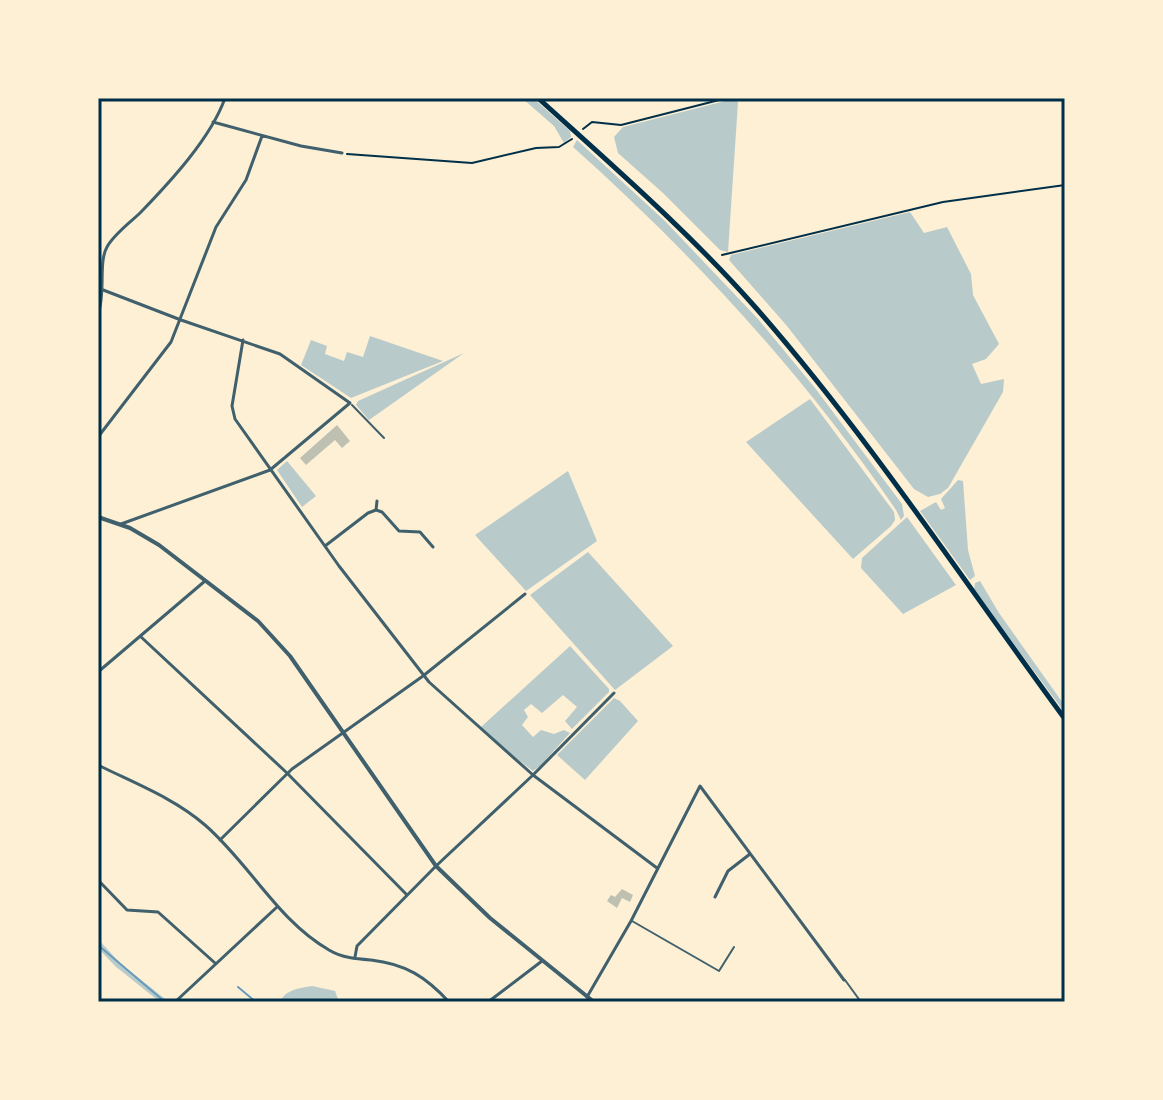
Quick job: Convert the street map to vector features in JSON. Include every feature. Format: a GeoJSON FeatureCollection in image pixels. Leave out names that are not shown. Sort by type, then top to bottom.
{"type":"FeatureCollection","features":[{"type":"Feature","properties":{"kind":"main road"},"geometry":{"type":"LineString","coordinates":[[538,98],[691,239],[788,347],[862,440],[1065,719]]}},
{"type":"Feature","properties":{"kind":"street"},"geometry":{"type":"LineString","coordinates":[[98,314],[104,299],[100,288],[107,247],[176,178],[220,113],[225,98]]}},
{"type":"Feature","properties":{"kind":"street"},"geometry":{"type":"LineString","coordinates":[[213,122],[342,153]]}},
{"type":"Feature","properties":{"kind":"street"},"geometry":{"type":"LineString","coordinates":[[98,437],[171,342],[210,240],[221,216],[246,180],[262,136]]}},
{"type":"Feature","properties":{"kind":"street"},"geometry":{"type":"LineString","coordinates":[[100,288],[280,354],[350,403],[270,470],[121,524]]}},
{"type":"Feature","properties":{"kind":"street"},"geometry":{"type":"LineString","coordinates":[[243,340],[232,410],[243,433],[423,676],[533,775],[657,868]]}},
{"type":"Feature","properties":{"kind":"street"},"geometry":{"type":"LineString","coordinates":[[376,510],[377,501]]}},
{"type":"Feature","properties":{"kind":"street"},"geometry":{"type":"LineString","coordinates":[[325,546],[376,510],[382,512],[399,531],[420,532],[433,547]]}},
{"type":"Feature","properties":{"kind":"street"},"geometry":{"type":"LineString","coordinates":[[98,517],[121,524],[159,545],[206,579],[274,637],[436,866],[542,961],[594,1002]]}},
{"type":"Feature","properties":{"kind":"street"},"geometry":{"type":"LineString","coordinates":[[98,672],[206,579]]}},
{"type":"Feature","properties":{"kind":"street"},"geometry":{"type":"LineString","coordinates":[[220,840],[287,773],[423,676],[525,594]]}},
{"type":"Feature","properties":{"kind":"street"},"geometry":{"type":"LineString","coordinates":[[140,636],[287,773],[407,895]]}},
{"type":"Feature","properties":{"kind":"street"},"geometry":{"type":"LineString","coordinates":[[355,958],[357,946],[614,693]]}},
{"type":"Feature","properties":{"kind":"street"},"geometry":{"type":"LineString","coordinates":[[98,765],[193,815],[220,840],[288,919],[330,951],[404,966],[427,979],[449,1002]]}},
{"type":"Feature","properties":{"kind":"street"},"geometry":{"type":"LineString","coordinates":[[587,997],[631,921],[700,786],[844,980]]}},
{"type":"Feature","properties":{"kind":"street"},"geometry":{"type":"LineString","coordinates":[[715,897],[728,871],[750,854]]}},
{"type":"Feature","properties":{"kind":"street"},"geometry":{"type":"LineString","coordinates":[[98,881],[127,910],[158,912],[215,963]]}},
{"type":"Feature","properties":{"kind":"street"},"geometry":{"type":"LineString","coordinates":[[175,1002],[277,907]]}},
{"type":"Feature","properties":{"kind":"street"},"geometry":{"type":"LineString","coordinates":[[488,1002],[542,961]]}},
{"type":"Feature","properties":{"kind":"lane"},"geometry":{"type":"LineString","coordinates":[[350,403],[384,438]]}},
{"type":"Feature","properties":{"kind":"lane"},"geometry":{"type":"LineString","coordinates":[[631,921],[719,971],[734,947]]}},
{"type":"Feature","properties":{"kind":"lane"},"geometry":{"type":"LineString","coordinates":[[844,980],[861,1002]]}},
{"type":"Feature","properties":{"kind":"path"},"geometry":{"type":"LineString","coordinates":[[342,153],[472,163],[536,148],[559,147],[592,122],[621,125],[727,98]]}},
{"type":"Feature","properties":{"kind":"path"},"geometry":{"type":"LineString","coordinates":[[722,255],[943,202],[1065,185]]}},
{"type":"Feature","properties":{"kind":"shaded area"},"geometry":{"type":"Polygon","coordinates":[[[522,98],[533,98],[570,131],[571,137],[564,143],[554,126],[522,98]]]}},
{"type":"Feature","properties":{"kind":"shaded area"},"geometry":{"type":"Polygon","coordinates":[[[733,99],[738,102],[728,252],[720,250],[618,153],[614,137],[623,127],[733,99]]]}},
{"type":"Feature","properties":{"kind":"shaded area"},"geometry":{"type":"Polygon","coordinates":[[[577,140],[665,221],[758,319],[815,388],[902,504],[904,516],[901,520],[861,460],[786,365],[705,274],[573,147],[577,140]]]}},
{"type":"Feature","properties":{"kind":"shaded area"},"geometry":{"type":"Polygon","coordinates":[[[910,212],[924,233],[947,227],[971,274],[973,295],[999,344],[986,359],[972,364],[981,384],[1004,379],[1003,392],[948,488],[928,497],[914,489],[787,326],[729,260],[731,255],[910,212]]]}},
{"type":"Feature","properties":{"kind":"shaded area"},"geometry":{"type":"Polygon","coordinates":[[[370,336],[443,361],[351,398],[301,365],[311,340],[327,346],[325,354],[344,361],[347,352],[363,357],[370,336]]]}},
{"type":"Feature","properties":{"kind":"shaded area"},"geometry":{"type":"Polygon","coordinates":[[[464,353],[369,420],[356,405],[358,401],[464,353]]]}},
{"type":"Feature","properties":{"kind":"shaded area"},"geometry":{"type":"Polygon","coordinates":[[[810,399],[894,512],[895,520],[891,526],[853,559],[746,442],[810,399]]]}},
{"type":"Feature","properties":{"kind":"shaded area"},"geometry":{"type":"Polygon","coordinates":[[[287,461],[316,496],[302,507],[277,470],[287,461]]]}},
{"type":"Feature","properties":{"kind":"shaded area"},"geometry":{"type":"Polygon","coordinates":[[[568,471],[597,541],[526,591],[475,535],[568,471]]]}},
{"type":"Feature","properties":{"kind":"shaded area"},"geometry":{"type":"Polygon","coordinates":[[[958,480],[963,481],[968,550],[975,576],[970,580],[920,511],[936,502],[941,510],[945,508],[941,499],[958,480]]]}},
{"type":"Feature","properties":{"kind":"shaded area"},"geometry":{"type":"Polygon","coordinates":[[[907,517],[956,585],[903,614],[861,568],[862,558],[907,517]]]}},
{"type":"Feature","properties":{"kind":"shaded area"},"geometry":{"type":"Polygon","coordinates":[[[588,552],[673,646],[615,690],[530,595],[588,552]]]}},
{"type":"Feature","properties":{"kind":"shaded area"},"geometry":{"type":"Polygon","coordinates":[[[980,581],[1065,706],[1065,713],[974,590],[975,583],[980,581]]]}},
{"type":"Feature","properties":{"kind":"shaded area"},"geometry":{"type":"Polygon","coordinates":[[[570,646],[609,692],[572,729],[565,721],[577,707],[563,695],[542,713],[531,704],[524,710],[528,717],[522,725],[533,737],[541,730],[554,734],[564,730],[570,733],[533,771],[481,727],[570,646]]]}},
{"type":"Feature","properties":{"kind":"shaded area"},"geometry":{"type":"Polygon","coordinates":[[[614,698],[638,721],[585,780],[557,755],[614,698]]]}},
{"type":"Feature","properties":{"kind":"shaded area"},"geometry":{"type":"Polygon","coordinates":[[[98,939],[121,964],[169,1002],[160,1002],[115,966],[98,948],[98,939]]]}},
{"type":"Feature","properties":{"kind":"shaded area"},"geometry":{"type":"Polygon","coordinates":[[[312,986],[335,991],[339,1002],[280,1002],[289,992],[312,986]]]}},
{"type":"Feature","properties":{"kind":"building"},"geometry":{"type":"Polygon","coordinates":[[[337,425],[350,441],[342,448],[335,440],[306,465],[300,458],[337,425]]]}},
{"type":"Feature","properties":{"kind":"building"},"geometry":{"type":"Polygon","coordinates":[[[622,889],[633,895],[630,902],[622,898],[617,908],[607,901],[622,889]]]}},
{"type":"Feature","properties":{"kind":"waterway"},"geometry":{"type":"LineString","coordinates":[[98,945],[165,1002]]}},
{"type":"Feature","properties":{"kind":"waterway"},"geometry":{"type":"LineString","coordinates":[[238,987],[256,1002]]}}]}
